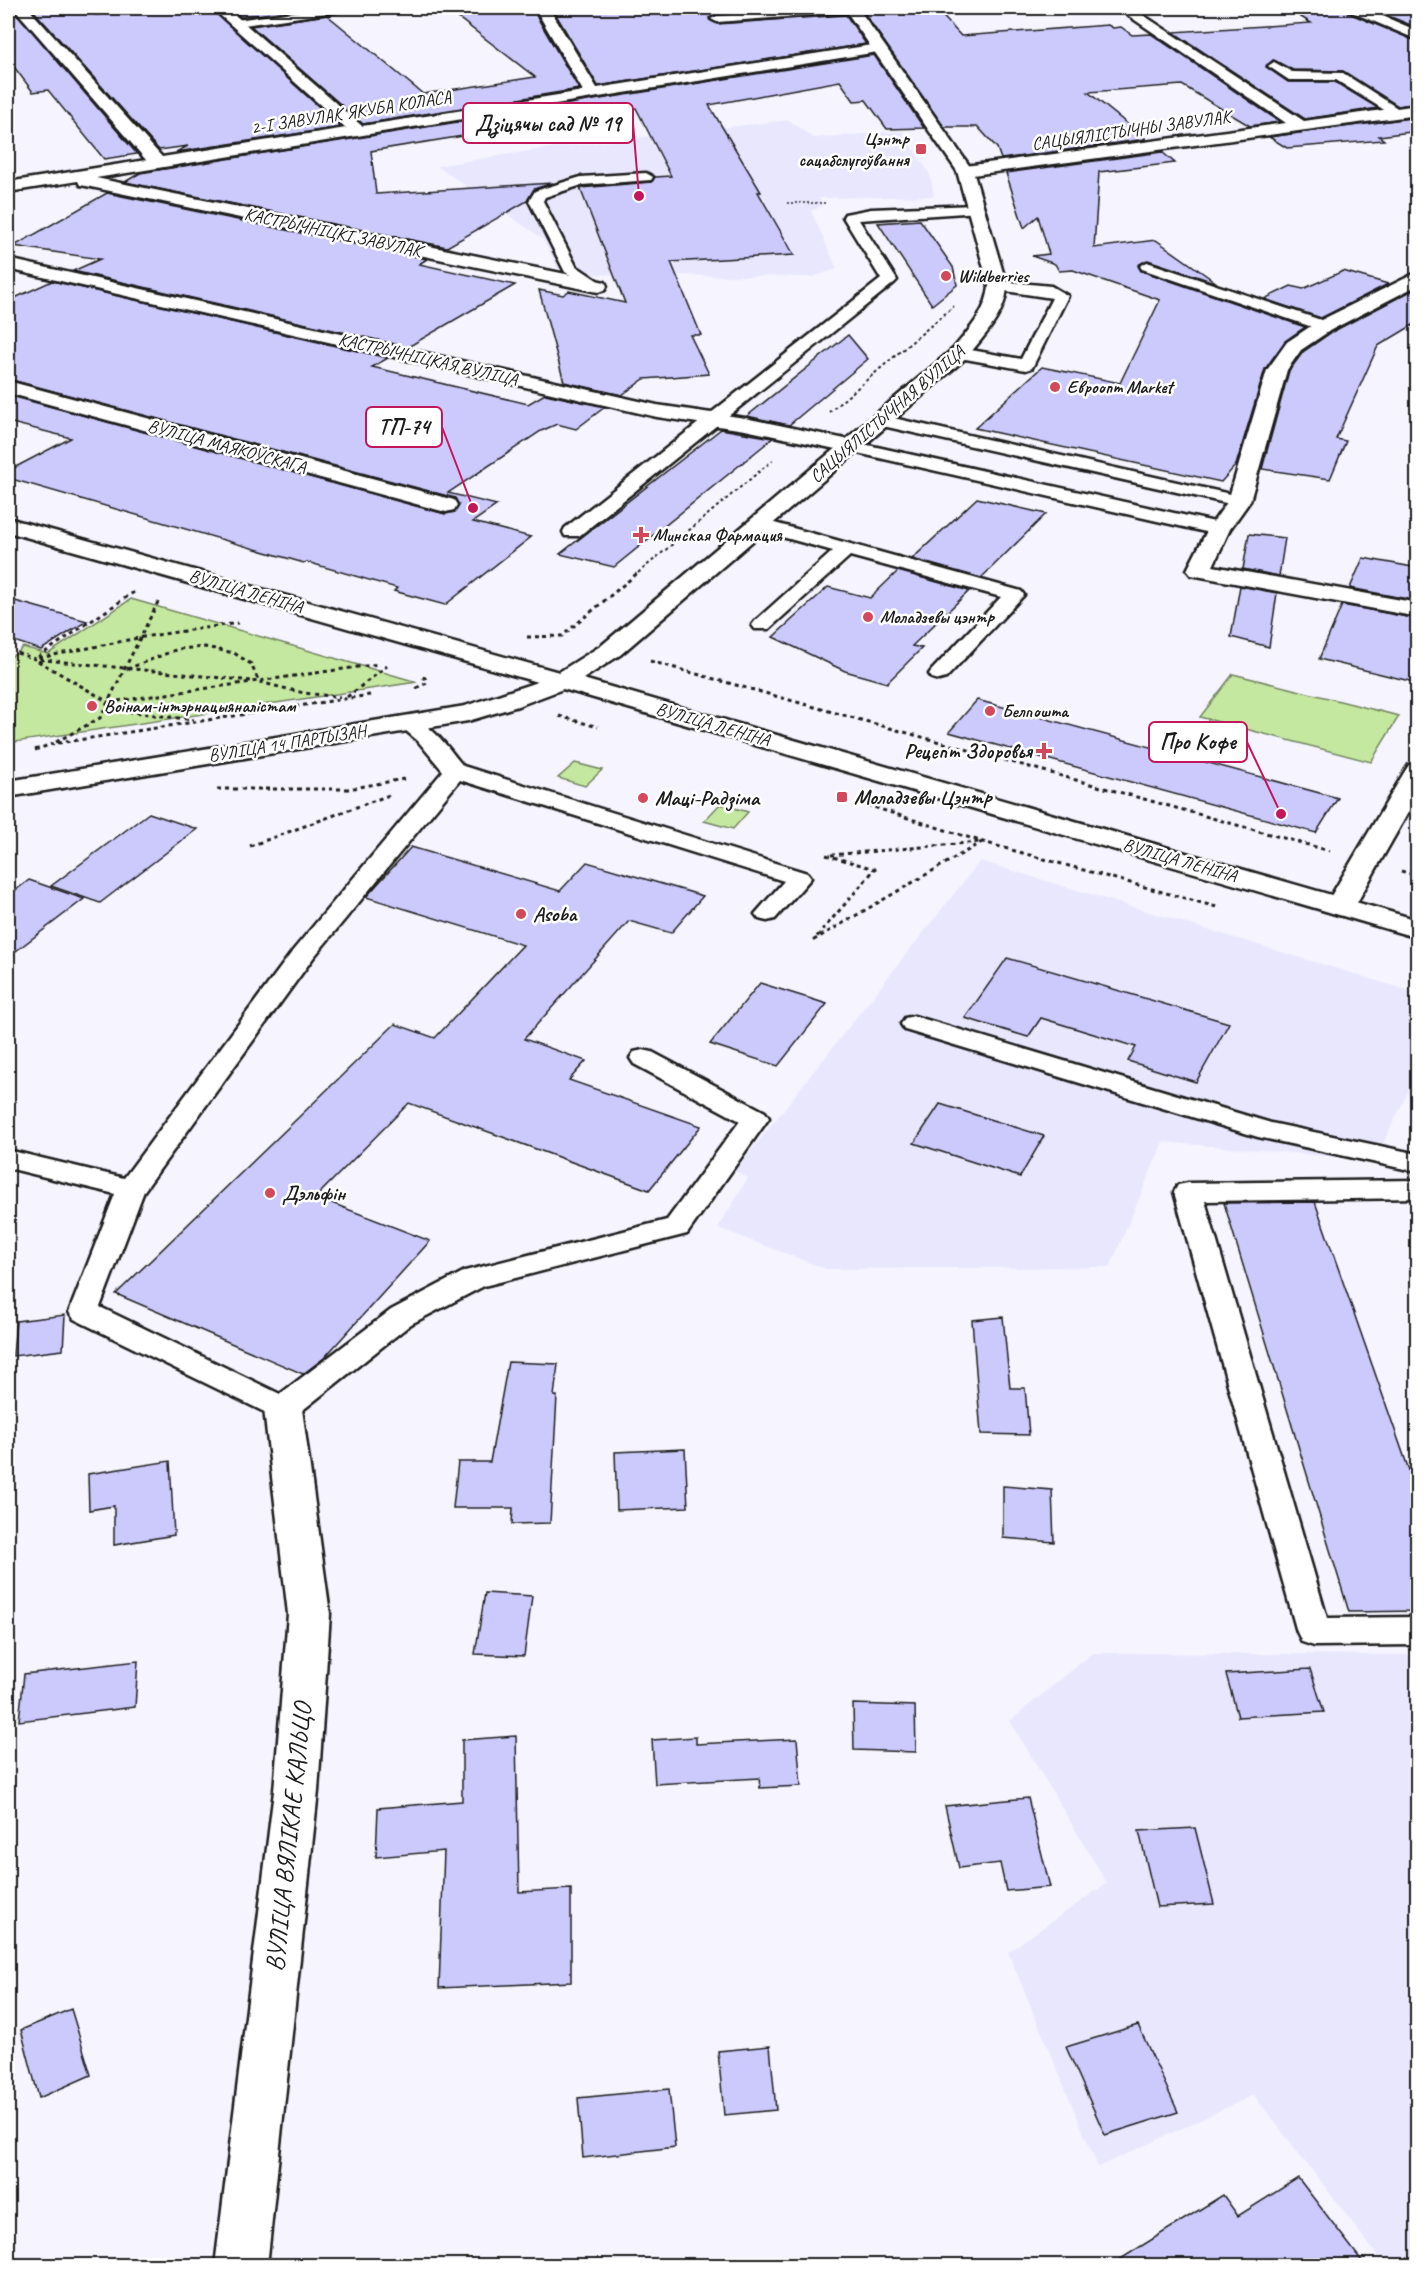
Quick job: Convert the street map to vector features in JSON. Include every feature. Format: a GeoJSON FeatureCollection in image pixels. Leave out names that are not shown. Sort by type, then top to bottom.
{"type":"FeatureCollection","features":[{"type":"Feature","properties":{"kind":"street"},"geometry":{"type":"LineString","coordinates":[[21,8],[158,163]]}},
{"type":"Feature","properties":{"kind":"street"},"geometry":{"type":"LineString","coordinates":[[219,8],[359,131]]}},
{"type":"Feature","properties":{"kind":"street"},"geometry":{"type":"LineString","coordinates":[[542,8],[592,93]]}},
{"type":"Feature","properties":{"kind":"street"},"geometry":{"type":"LineString","coordinates":[[851,8],[965,171],[998,286]]}},
{"type":"Feature","properties":{"kind":"street"},"geometry":{"type":"LineString","coordinates":[[1354,8],[1418,36]]}},
{"type":"Feature","properties":{"kind":"street","name":"САЦЫЯЛІСТЫЧНЫ ЗАВУЛАК"},"geometry":{"type":"LineString","coordinates":[[1134,13],[1303,127]]}},
{"type":"Feature","properties":{"kind":"street","name":"2-І ЗАВУЛАК ЯКУБА КОЛАСА"},"geometry":{"type":"LineString","coordinates":[[8,187],[878,48]]}},
{"type":"Feature","properties":{"kind":"street","name":"САЦЫЯЛІСТЫЧНЫ ЗАВУЛАК"},"geometry":{"type":"LineString","coordinates":[[965,171],[1418,110]]}},
{"type":"Feature","properties":{"kind":"street","name":"КАСТРЫЧНІЦКІ ЗАВУЛАК"},"geometry":{"type":"LineString","coordinates":[[68,178],[598,286]]}},
{"type":"Feature","properties":{"kind":"street","name":"КАСТРЫЧНІЦКАЯ ВУЛІЦА"},"geometry":{"type":"LineString","coordinates":[[8,264],[657,411],[714,418],[850,446]]}},
{"type":"Feature","properties":{"kind":"street"},"geometry":{"type":"LineString","coordinates":[[1418,277],[1324,326],[1294,346],[1277,370],[1239,501],[1219,529],[1199,570],[1418,610]]}},
{"type":"Feature","properties":{"kind":"street","name":"САЦЫЯЛІСТЫЧНАЯ ВУЛІЦА"},"geometry":{"type":"LineString","coordinates":[[562,681],[611,650],[960,353],[981,328],[997,300],[998,286]]}},
{"type":"Feature","properties":{"kind":"street","name":"ВУЛІЦА МАЯКОЎСКАГА"},"geometry":{"type":"LineString","coordinates":[[8,387],[446,505]]}},
{"type":"Feature","properties":{"kind":"street","name":"ВУЛІЦА ЛЕНІНА"},"geometry":{"type":"LineString","coordinates":[[8,525],[562,681],[1418,929]]}},
{"type":"Feature","properties":{"kind":"street","name":"ВУЛІЦА 14 ПАРТЫЗАН"},"geometry":{"type":"LineString","coordinates":[[8,789],[468,713],[509,701],[562,681]]}},
{"type":"Feature","properties":{"kind":"street"},"geometry":{"type":"LineString","coordinates":[[1340,906],[1418,771]]}},
{"type":"Feature","properties":{"kind":"street","name":"ВУЛІЦА ВЯЛІКАЕ КАЛЬЦО"},"geometry":{"type":"LineString","coordinates":[[242,2265],[296,1791],[309,1614],[283,1409]]}},
{"type":"Feature","properties":{"kind":"lane"},"geometry":{"type":"LineString","coordinates":[[237,23],[342,8]]}},
{"type":"Feature","properties":{"kind":"lane"},"geometry":{"type":"LineString","coordinates":[[717,19],[851,8]]}},
{"type":"Feature","properties":{"kind":"lane"},"geometry":{"type":"LineString","coordinates":[[1274,66],[1289,76],[1340,76],[1400,113]]}},
{"type":"Feature","properties":{"kind":"lane"},"geometry":{"type":"LineString","coordinates":[[598,286],[570,269],[536,201],[540,194],[581,181],[646,177]]}},
{"type":"Feature","properties":{"kind":"lane"},"geometry":{"type":"LineString","coordinates":[[572,532],[889,280],[850,217],[871,213],[975,209]]}},
{"type":"Feature","properties":{"kind":"lane"},"geometry":{"type":"LineString","coordinates":[[1147,266],[1324,326]]}},
{"type":"Feature","properties":{"kind":"lane"},"geometry":{"type":"LineString","coordinates":[[960,353],[1026,365],[1060,296],[1051,291],[998,286]]}},
{"type":"Feature","properties":{"kind":"lane"},"geometry":{"type":"LineString","coordinates":[[880,420],[1239,501]]}},
{"type":"Feature","properties":{"kind":"lane"},"geometry":{"type":"LineString","coordinates":[[850,446],[1219,529]]}},
{"type":"Feature","properties":{"kind":"lane"},"geometry":{"type":"LineString","coordinates":[[760,525],[1014,595],[939,674]]}},
{"type":"Feature","properties":{"kind":"lane"},"geometry":{"type":"LineString","coordinates":[[762,625],[846,549]]}},
{"type":"Feature","properties":{"kind":"lane"},"geometry":{"type":"LineString","coordinates":[[409,724],[426,736],[455,771],[799,878],[767,914]]}},
{"type":"Feature","properties":{"kind":"lane"},"geometry":{"type":"LineString","coordinates":[[455,771],[304,953],[131,1189],[84,1312],[283,1409],[401,1317],[475,1278],[677,1227],[756,1118],[643,1058]]}},
{"type":"Feature","properties":{"kind":"lane"},"geometry":{"type":"LineString","coordinates":[[914,1024],[1268,1131],[1418,1163]]}},
{"type":"Feature","properties":{"kind":"lane"},"geometry":{"type":"LineString","coordinates":[[8,1160],[131,1189]]}},
{"type":"Feature","properties":{"kind":"lane"},"geometry":{"type":"LineString","coordinates":[[1418,1189],[1188,1192],[1314,1632],[1418,1631]]}},
{"type":"Feature","properties":{"kind":"path"},"geometry":{"type":"LineString","coordinates":[[35,659],[135,592]]}},
{"type":"Feature","properties":{"kind":"path"},"geometry":{"type":"LineString","coordinates":[[30,752],[52,744],[100,718],[111,702],[159,600]]}},
{"type":"Feature","properties":{"kind":"path"},"geometry":{"type":"LineString","coordinates":[[35,659],[143,637],[239,623]]}},
{"type":"Feature","properties":{"kind":"path"},"geometry":{"type":"LineString","coordinates":[[127,669],[178,649],[205,647],[234,653],[251,664],[259,682]]}},
{"type":"Feature","properties":{"kind":"path"},"geometry":{"type":"LineString","coordinates":[[17,653],[35,659],[124,711],[199,721]]}},
{"type":"Feature","properties":{"kind":"path"},"geometry":{"type":"LineString","coordinates":[[35,659],[259,682],[304,693],[345,698],[387,666]]}},
{"type":"Feature","properties":{"kind":"path"},"geometry":{"type":"LineString","coordinates":[[646,660],[1418,876]]}},
{"type":"Feature","properties":{"kind":"path"},"geometry":{"type":"LineString","coordinates":[[111,702],[380,664]]}},
{"type":"Feature","properties":{"kind":"path"},"geometry":{"type":"LineString","coordinates":[[415,689],[427,683],[425,678],[418,675]]}},
{"type":"Feature","properties":{"kind":"path"},"geometry":{"type":"LineString","coordinates":[[52,744],[380,693]]}},
{"type":"Feature","properties":{"kind":"path"},"geometry":{"type":"LineString","coordinates":[[561,716],[600,728]]}},
{"type":"Feature","properties":{"kind":"path"},"geometry":{"type":"LineString","coordinates":[[206,789],[348,789],[455,771]]}},
{"type":"Feature","properties":{"kind":"path"},"geometry":{"type":"LineString","coordinates":[[250,846],[455,771]]}},
{"type":"Feature","properties":{"kind":"path"},"geometry":{"type":"LineString","coordinates":[[863,804],[983,842],[1223,909]]}},
{"type":"Feature","properties":{"kind":"path"},"geometry":{"type":"LineString","coordinates":[[983,842],[814,940],[875,869],[826,855],[983,842]]}},
{"type":"Feature","properties":{"kind":"shaded area"},"geometry":{"type":"Polygon","coordinates":[[[789,120],[813,138],[902,131],[930,175],[934,196],[819,198],[823,206],[811,211],[837,269],[812,277],[593,274],[558,268],[543,239],[437,166],[542,149],[789,120]]]}},
{"type":"Feature","properties":{"kind":"shaded area"},"geometry":{"type":"Polygon","coordinates":[[[980,861],[1417,993],[1417,1073],[1375,1160],[1163,1142],[1110,1267],[826,1269],[718,1228],[748,1178],[735,1171],[980,861]]]}},
{"type":"Feature","properties":{"kind":"shaded area"},"geometry":{"type":"Polygon","coordinates":[[[1093,1653],[1417,1655],[1417,2265],[1385,2265],[1254,2095],[1098,2167],[1008,1952],[1107,1883],[1010,1721],[1093,1653]]]}},
{"type":"Feature","properties":{"kind":"green space"},"geometry":{"type":"Polygon","coordinates":[[[131,599],[417,682],[8,743],[8,658],[23,647],[48,654],[131,599]]]}},
{"type":"Feature","properties":{"kind":"green space"},"geometry":{"type":"Polygon","coordinates":[[[1233,674],[1399,716],[1371,762],[1200,717],[1233,674]]]}},
{"type":"Feature","properties":{"kind":"green space"},"geometry":{"type":"Polygon","coordinates":[[[575,763],[602,770],[585,786],[558,778],[575,763]]]}},
{"type":"Feature","properties":{"kind":"green space"},"geometry":{"type":"Polygon","coordinates":[[[720,804],[748,812],[733,829],[704,821],[720,804]]]}},
{"type":"Feature","properties":{"kind":"building"},"geometry":{"type":"Polygon","coordinates":[[[8,8],[12,8],[137,154],[104,159],[48,90],[33,92],[8,59],[8,8]]]}},
{"type":"Feature","properties":{"kind":"building"},"geometry":{"type":"Polygon","coordinates":[[[31,8],[88,8],[96,15],[162,8],[210,8],[341,127],[176,152],[188,146],[159,150],[31,8]]]}},
{"type":"Feature","properties":{"kind":"building"},"geometry":{"type":"Polygon","coordinates":[[[230,8],[309,8],[241,17],[230,8]]]}},
{"type":"Feature","properties":{"kind":"building"},"geometry":{"type":"Polygon","coordinates":[[[552,8],[738,8],[742,12],[717,14],[709,18],[717,24],[846,15],[866,44],[598,86],[552,8]]]}},
{"type":"Feature","properties":{"kind":"building"},"geometry":{"type":"Polygon","coordinates":[[[1286,8],[1345,8],[1348,13],[1418,42],[1418,103],[1398,106],[1343,71],[1293,70],[1273,60],[1266,67],[1288,82],[1335,82],[1378,108],[1305,119],[1173,32],[1311,23],[1286,8]]]}},
{"type":"Feature","properties":{"kind":"building"},"geometry":{"type":"Polygon","coordinates":[[[1369,8],[1418,8],[1418,28],[1369,8]]]}},
{"type":"Feature","properties":{"kind":"building"},"geometry":{"type":"Polygon","coordinates":[[[936,9],[961,36],[1108,25],[1113,28],[1121,27],[1132,35],[1151,34],[1280,122],[1250,126],[1182,85],[1088,92],[1146,139],[1001,159],[997,148],[978,127],[944,127],[864,13],[936,9]]]}},
{"type":"Feature","properties":{"kind":"building"},"geometry":{"type":"Polygon","coordinates":[[[533,10],[579,89],[363,124],[251,26],[327,15],[423,94],[535,77],[456,16],[533,10]]]}},
{"type":"Feature","properties":{"kind":"building"},"geometry":{"type":"Polygon","coordinates":[[[874,55],[924,128],[887,129],[866,100],[854,101],[840,81],[709,105],[761,192],[758,192],[794,255],[671,262],[701,335],[690,335],[709,374],[644,379],[622,395],[564,382],[539,290],[563,295],[569,291],[625,303],[580,188],[651,182],[655,177],[671,176],[636,108],[371,151],[376,194],[553,183],[534,189],[527,201],[447,247],[125,182],[140,173],[874,55]]]}},
{"type":"Feature","properties":{"kind":"building"},"geometry":{"type":"Polygon","coordinates":[[[1418,117],[1418,131],[1379,136],[1384,140],[1287,148],[1269,137],[1418,117]]]}},
{"type":"Feature","properties":{"kind":"building"},"geometry":{"type":"Polygon","coordinates":[[[1162,152],[1175,163],[1099,172],[1094,248],[1156,240],[1217,283],[1148,260],[1138,265],[1141,271],[1305,327],[1285,341],[1265,369],[1236,465],[1221,482],[975,428],[1042,367],[1120,383],[1160,300],[1073,270],[1059,271],[1055,264],[1032,256],[1049,254],[1038,216],[1024,228],[1006,173],[1162,152]]]}},
{"type":"Feature","properties":{"kind":"building"},"geometry":{"type":"Polygon","coordinates":[[[107,193],[427,259],[419,264],[515,285],[408,347],[73,271],[100,259],[14,246],[107,193]]]}},
{"type":"Feature","properties":{"kind":"building"},"geometry":{"type":"Polygon","coordinates":[[[920,220],[953,267],[957,285],[932,305],[878,223],[920,220]]]}},
{"type":"Feature","properties":{"kind":"building"},"geometry":{"type":"Polygon","coordinates":[[[1343,271],[1388,284],[1321,318],[1264,299],[1291,286],[1303,289],[1343,271]]]}},
{"type":"Feature","properties":{"kind":"building"},"geometry":{"type":"Polygon","coordinates":[[[52,281],[388,358],[372,367],[528,404],[545,394],[605,407],[576,429],[557,424],[541,431],[448,493],[497,505],[473,522],[531,537],[445,605],[394,591],[397,588],[8,478],[8,471],[71,438],[8,422],[8,395],[445,514],[455,512],[459,506],[455,498],[8,379],[8,301],[52,281]]]}},
{"type":"Feature","properties":{"kind":"building"},"geometry":{"type":"Polygon","coordinates":[[[1411,291],[1418,293],[1418,322],[1378,346],[1336,439],[1346,441],[1330,479],[1262,469],[1289,371],[1303,352],[1332,332],[1411,291]]]}},
{"type":"Feature","properties":{"kind":"building"},"geometry":{"type":"Polygon","coordinates":[[[848,335],[868,359],[789,425],[747,416],[848,335]]]}},
{"type":"Feature","properties":{"kind":"building"},"geometry":{"type":"Polygon","coordinates":[[[721,429],[773,438],[614,567],[560,554],[721,429]]]}},
{"type":"Feature","properties":{"kind":"building"},"geometry":{"type":"Polygon","coordinates":[[[977,498],[1046,514],[981,578],[912,559],[977,498]]]}},
{"type":"Feature","properties":{"kind":"building"},"geometry":{"type":"Polygon","coordinates":[[[1249,534],[1285,538],[1279,576],[1243,569],[1249,534]]]}},
{"type":"Feature","properties":{"kind":"building"},"geometry":{"type":"Polygon","coordinates":[[[1363,558],[1418,568],[1418,601],[1350,588],[1363,558]]]}},
{"type":"Feature","properties":{"kind":"building","name":"Моладзевы цэнтр"},"geometry":{"type":"Polygon","coordinates":[[[898,571],[969,591],[912,646],[922,648],[887,683],[845,671],[773,637],[828,587],[870,598],[898,571]]]}},
{"type":"Feature","properties":{"kind":"building"},"geometry":{"type":"Polygon","coordinates":[[[1240,586],[1277,593],[1269,647],[1231,637],[1240,586]]]}},
{"type":"Feature","properties":{"kind":"building"},"geometry":{"type":"Polygon","coordinates":[[[8,599],[87,621],[41,650],[8,639],[8,599]]]}},
{"type":"Feature","properties":{"kind":"building"},"geometry":{"type":"Polygon","coordinates":[[[1342,605],[1418,619],[1418,683],[1319,659],[1342,605]]]}},
{"type":"Feature","properties":{"kind":"building"},"geometry":{"type":"Polygon","coordinates":[[[977,700],[1338,798],[1316,833],[949,732],[977,700]]]}},
{"type":"Feature","properties":{"kind":"building"},"geometry":{"type":"Polygon","coordinates":[[[149,813],[197,829],[100,903],[51,886],[149,813]]]}},
{"type":"Feature","properties":{"kind":"building","name":"Дэльфін"},"geometry":{"type":"Polygon","coordinates":[[[411,847],[560,891],[587,862],[703,896],[671,933],[629,921],[524,1039],[586,1061],[569,1080],[701,1126],[649,1190],[409,1103],[316,1197],[430,1241],[324,1358],[303,1374],[116,1294],[395,1024],[435,1038],[523,945],[366,897],[411,847]]]}},
{"type":"Feature","properties":{"kind":"building"},"geometry":{"type":"Polygon","coordinates":[[[29,880],[84,899],[8,957],[8,896],[29,880]]]}},
{"type":"Feature","properties":{"kind":"building"},"geometry":{"type":"Polygon","coordinates":[[[1007,958],[1229,1023],[1196,1082],[1128,1061],[1136,1047],[1041,1018],[1028,1037],[965,1018],[1007,958]]]}},
{"type":"Feature","properties":{"kind":"building"},"geometry":{"type":"Polygon","coordinates":[[[760,983],[827,1004],[778,1066],[710,1044],[760,983]]]}},
{"type":"Feature","properties":{"kind":"building"},"geometry":{"type":"Polygon","coordinates":[[[940,1104],[1044,1136],[1020,1177],[914,1143],[940,1104]]]}},
{"type":"Feature","properties":{"kind":"building"},"geometry":{"type":"Polygon","coordinates":[[[1315,1202],[1418,1496],[1418,1611],[1349,1612],[1224,1203],[1315,1202]]]}},
{"type":"Feature","properties":{"kind":"building"},"geometry":{"type":"Polygon","coordinates":[[[65,1315],[63,1350],[13,1356],[16,1321],[65,1315]]]}},
{"type":"Feature","properties":{"kind":"building"},"geometry":{"type":"Polygon","coordinates":[[[1003,1317],[1010,1388],[1025,1388],[1029,1435],[981,1434],[972,1320],[1003,1317]]]}},
{"type":"Feature","properties":{"kind":"building"},"geometry":{"type":"Polygon","coordinates":[[[508,1362],[558,1364],[554,1396],[557,1396],[550,1523],[512,1524],[513,1508],[453,1508],[458,1462],[490,1462],[508,1362]]]}},
{"type":"Feature","properties":{"kind":"building"},"geometry":{"type":"Polygon","coordinates":[[[685,1449],[688,1507],[617,1510],[615,1452],[685,1449]]]}},
{"type":"Feature","properties":{"kind":"building"},"geometry":{"type":"Polygon","coordinates":[[[170,1461],[174,1535],[114,1545],[114,1506],[89,1510],[88,1474],[170,1461]]]}},
{"type":"Feature","properties":{"kind":"building"},"geometry":{"type":"Polygon","coordinates":[[[1003,1486],[1052,1490],[1054,1542],[1003,1538],[1003,1486]]]}},
{"type":"Feature","properties":{"kind":"building"},"geometry":{"type":"Polygon","coordinates":[[[485,1593],[532,1596],[524,1656],[475,1654],[485,1593]]]}},
{"type":"Feature","properties":{"kind":"building"},"geometry":{"type":"Polygon","coordinates":[[[138,1661],[135,1707],[19,1721],[24,1674],[138,1661]]]}},
{"type":"Feature","properties":{"kind":"building"},"geometry":{"type":"Polygon","coordinates":[[[1310,1669],[1324,1712],[1238,1717],[1226,1674],[1310,1669]]]}},
{"type":"Feature","properties":{"kind":"building"},"geometry":{"type":"Polygon","coordinates":[[[853,1704],[915,1706],[916,1752],[854,1750],[853,1704]]]}},
{"type":"Feature","properties":{"kind":"building"},"geometry":{"type":"Polygon","coordinates":[[[516,1736],[519,1892],[571,1889],[571,1982],[439,1988],[444,1851],[376,1857],[378,1808],[462,1801],[462,1740],[516,1736]]]}},
{"type":"Feature","properties":{"kind":"building"},"geometry":{"type":"Polygon","coordinates":[[[696,1737],[696,1744],[797,1739],[801,1786],[760,1788],[759,1778],[655,1784],[652,1740],[696,1737]]]}},
{"type":"Feature","properties":{"kind":"building"},"geometry":{"type":"Polygon","coordinates":[[[1028,1798],[1050,1887],[1006,1891],[1000,1863],[959,1868],[945,1806],[1028,1798]]]}},
{"type":"Feature","properties":{"kind":"building"},"geometry":{"type":"Polygon","coordinates":[[[1195,1828],[1214,1904],[1157,1907],[1139,1831],[1195,1828]]]}},
{"type":"Feature","properties":{"kind":"building"},"geometry":{"type":"Polygon","coordinates":[[[71,2009],[91,2075],[39,2098],[21,2030],[71,2009]]]}},
{"type":"Feature","properties":{"kind":"building"},"geometry":{"type":"Polygon","coordinates":[[[1138,2025],[1178,2112],[1105,2135],[1066,2047],[1138,2025]]]}},
{"type":"Feature","properties":{"kind":"building"},"geometry":{"type":"Polygon","coordinates":[[[770,2046],[776,2110],[724,2115],[718,2051],[770,2046]]]}},
{"type":"Feature","properties":{"kind":"building"},"geometry":{"type":"Polygon","coordinates":[[[669,2089],[675,2147],[583,2158],[578,2098],[669,2089]]]}},
{"type":"Feature","properties":{"kind":"building"},"geometry":{"type":"Polygon","coordinates":[[[1298,2178],[1365,2265],[1111,2265],[1223,2195],[1238,2216],[1298,2178]]]}},
{"type":"Feature","properties":{"kind":"place","name":"Цэнтр сацабслугоўвання"},"geometry":{"type":"Point","coordinates":[921,149]}},
{"type":"Feature","properties":{"kind":"place","name":"Дзіцячы сад № 19"},"geometry":{"type":"Point","coordinates":[639,196]}},
{"type":"Feature","properties":{"kind":"place","name":"Wildberries"},"geometry":{"type":"Point","coordinates":[946,276]}},
{"type":"Feature","properties":{"kind":"place","name":"Евроопт Market"},"geometry":{"type":"Point","coordinates":[1055,387]}},
{"type":"Feature","properties":{"kind":"place","name":"ТП-74"},"geometry":{"type":"Point","coordinates":[473,508]}},
{"type":"Feature","properties":{"kind":"place","name":"Минская Фармация"},"geometry":{"type":"Point","coordinates":[641,535]}},
{"type":"Feature","properties":{"kind":"place","name":"Моладзевы цэнтр"},"geometry":{"type":"Point","coordinates":[868,617]}},
{"type":"Feature","properties":{"kind":"place","name":"Воінам-інтэрнацыяналістам"},"geometry":{"type":"Point","coordinates":[92,706]}},
{"type":"Feature","properties":{"kind":"place","name":"Белпошта"},"geometry":{"type":"Point","coordinates":[990,711]}},
{"type":"Feature","properties":{"kind":"place","name":"Рецепт Здоровья"},"geometry":{"type":"Point","coordinates":[1044,751]}},
{"type":"Feature","properties":{"kind":"place","name":"Моладзевы Цэнтр"},"geometry":{"type":"Point","coordinates":[842,797]}},
{"type":"Feature","properties":{"kind":"place","name":"Маці-Радзіма"},"geometry":{"type":"Point","coordinates":[643,798]}},
{"type":"Feature","properties":{"kind":"place","name":"Про Кофе"},"geometry":{"type":"Point","coordinates":[1281,814]}},
{"type":"Feature","properties":{"kind":"place","name":"Asoba"},"geometry":{"type":"Point","coordinates":[521,914]}},
{"type":"Feature","properties":{"kind":"place","name":"Дэльфін"},"geometry":{"type":"Point","coordinates":[270,1193]}}]}
